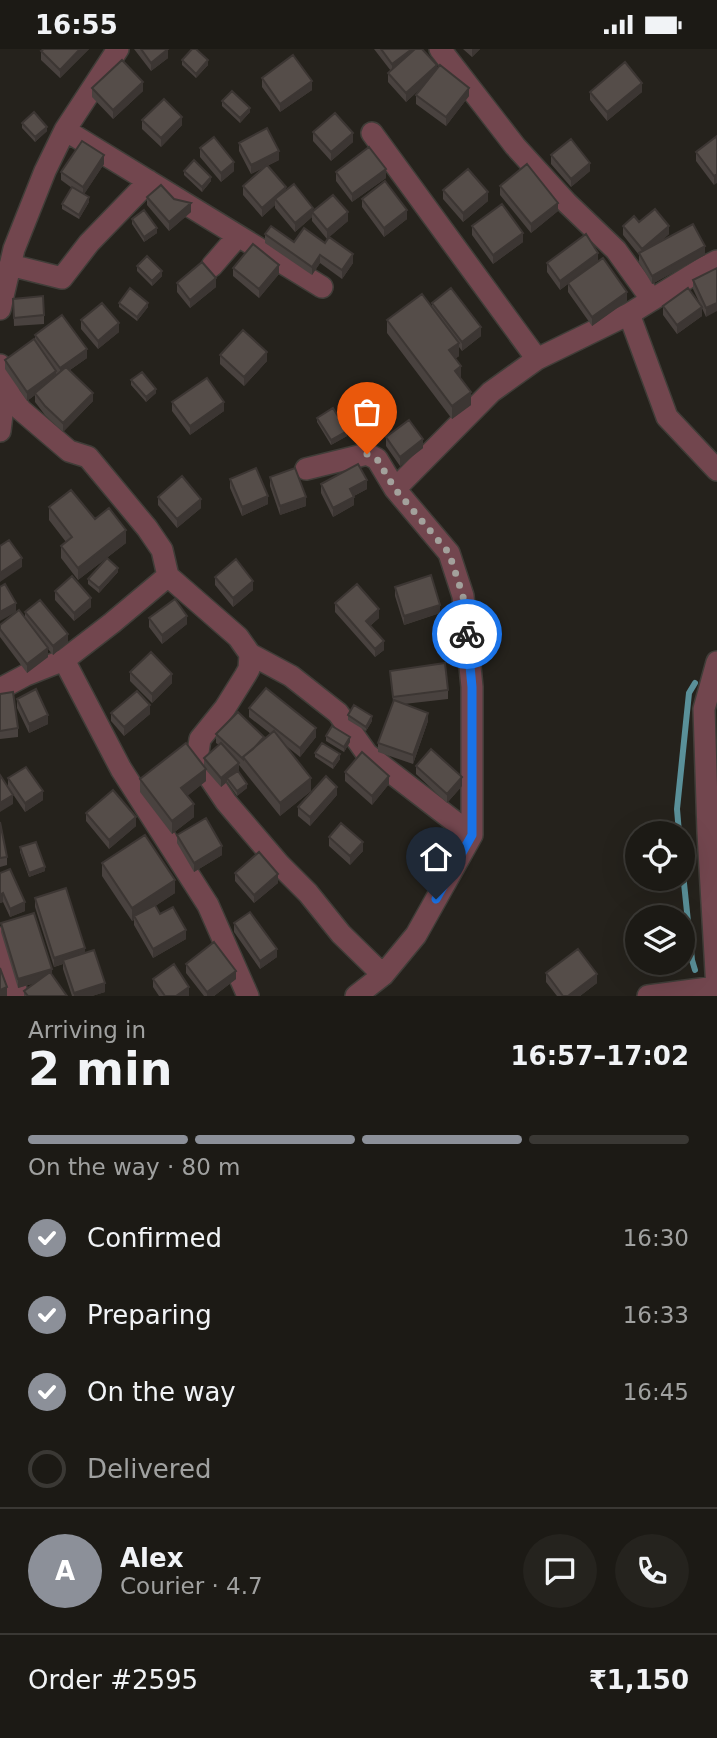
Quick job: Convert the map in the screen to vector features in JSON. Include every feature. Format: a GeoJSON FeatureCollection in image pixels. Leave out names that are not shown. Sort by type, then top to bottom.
{"type":"FeatureCollection","features":[{"type":"Feature","properties":{"kind":"street"},"geometry":{"type":"LineString","coordinates":[[0,309],[14,249],[34,196],[65,130],[118,49]]}},
{"type":"Feature","properties":{"kind":"street"},"geometry":{"type":"LineString","coordinates":[[440,49],[510,140],[567,204],[616,250],[652,300]]}},
{"type":"Feature","properties":{"kind":"street"},"geometry":{"type":"LineString","coordinates":[[65,130],[322,287]]}},
{"type":"Feature","properties":{"kind":"street"},"geometry":{"type":"LineString","coordinates":[[372,133],[537,359]]}},
{"type":"Feature","properties":{"kind":"street"},"geometry":{"type":"LineString","coordinates":[[10,265],[62,278],[89,243],[149,181]]}},
{"type":"Feature","properties":{"kind":"street"},"geometry":{"type":"LineString","coordinates":[[212,266],[238,236]]}},
{"type":"Feature","properties":{"kind":"street"},"geometry":{"type":"LineString","coordinates":[[395,489],[491,392],[537,359],[629,314],[717,261]]}},
{"type":"Feature","properties":{"kind":"street"},"geometry":{"type":"LineString","coordinates":[[629,314],[667,417],[717,470]]}},
{"type":"Feature","properties":{"kind":"street"},"geometry":{"type":"LineString","coordinates":[[0,365],[5,396],[0,431]]}},
{"type":"Feature","properties":{"kind":"street"},"geometry":{"type":"LineString","coordinates":[[5,396],[59,443],[88,457],[162,550],[169,576],[238,637],[250,654],[291,676],[338,713],[367,754],[472,835]]}},
{"type":"Feature","properties":{"kind":"street"},"geometry":{"type":"LineString","coordinates":[[306,469],[367,454],[377,459],[395,489],[449,553],[463,596],[472,687],[472,835],[416,935],[383,975],[356,996]]}},
{"type":"Feature","properties":{"kind":"street"},"geometry":{"type":"LineString","coordinates":[[0,689],[64,660],[169,576]]}},
{"type":"Feature","properties":{"kind":"street"},"geometry":{"type":"LineString","coordinates":[[250,654],[245,676],[200,740],[197,759],[226,802],[280,865],[308,893],[341,934],[383,975]]}},
{"type":"Feature","properties":{"kind":"street"},"geometry":{"type":"LineString","coordinates":[[64,660],[121,769],[208,905],[248,996]]}},
{"type":"Feature","properties":{"kind":"street"},"geometry":{"type":"LineString","coordinates":[[648,996],[717,988],[710,711],[717,662]]}},
{"type":"Feature","properties":{"kind":"street"},"geometry":{"type":"LineString","coordinates":[[0,938],[18,996]]}},
{"type":"Feature","properties":{"kind":"building"},"geometry":{"type":"Polygon","coordinates":[[[80,49],[60,70],[41,51],[80,49]]]}},
{"type":"Feature","properties":{"kind":"building"},"geometry":{"type":"Polygon","coordinates":[[[141,49],[168,49],[151,63],[141,49]]]}},
{"type":"Feature","properties":{"kind":"building"},"geometry":{"type":"Polygon","coordinates":[[[192,49],[196,49],[208,60],[196,74],[182,60],[192,49]]]}},
{"type":"Feature","properties":{"kind":"building"},"geometry":{"type":"Polygon","coordinates":[[[381,49],[412,49],[392,64],[381,49]]]}},
{"type":"Feature","properties":{"kind":"building"},"geometry":{"type":"Polygon","coordinates":[[[415,49],[422,49],[437,65],[406,93],[388,73],[415,49]]]}},
{"type":"Feature","properties":{"kind":"building"},"geometry":{"type":"Polygon","coordinates":[[[293,55],[312,81],[280,104],[262,78],[293,55]]]}},
{"type":"Feature","properties":{"kind":"building"},"geometry":{"type":"Polygon","coordinates":[[[122,60],[143,82],[113,110],[92,88],[122,60]]]}},
{"type":"Feature","properties":{"kind":"building"},"geometry":{"type":"Polygon","coordinates":[[[625,62],[642,83],[607,112],[590,92],[625,62]]]}},
{"type":"Feature","properties":{"kind":"building"},"geometry":{"type":"Polygon","coordinates":[[[440,65],[469,88],[446,117],[416,95],[440,65]]]}},
{"type":"Feature","properties":{"kind":"building"},"geometry":{"type":"Polygon","coordinates":[[[232,91],[250,108],[240,118],[222,101],[232,91]]]}},
{"type":"Feature","properties":{"kind":"building"},"geometry":{"type":"Polygon","coordinates":[[[164,99],[182,117],[161,138],[142,120],[164,99]]]}},
{"type":"Feature","properties":{"kind":"building"},"geometry":{"type":"Polygon","coordinates":[[[34,112],[47,127],[35,137],[22,123],[34,112]]]}},
{"type":"Feature","properties":{"kind":"building"},"geometry":{"type":"Polygon","coordinates":[[[335,113],[353,133],[331,152],[313,132],[335,113]]]}},
{"type":"Feature","properties":{"kind":"building"},"geometry":{"type":"Polygon","coordinates":[[[267,128],[279,151],[251,165],[239,143],[267,128]]]}},
{"type":"Feature","properties":{"kind":"building"},"geometry":{"type":"Polygon","coordinates":[[[717,136],[717,174],[714,176],[696,152],[717,136]]]}},
{"type":"Feature","properties":{"kind":"building"},"geometry":{"type":"Polygon","coordinates":[[[214,137],[234,162],[221,173],[200,148],[214,137]]]}},
{"type":"Feature","properties":{"kind":"building"},"geometry":{"type":"Polygon","coordinates":[[[571,139],[590,163],[571,179],[551,155],[571,139]]]}},
{"type":"Feature","properties":{"kind":"building"},"geometry":{"type":"Polygon","coordinates":[[[82,141],[104,155],[83,187],[61,172],[82,141]]]}},
{"type":"Feature","properties":{"kind":"building"},"geometry":{"type":"Polygon","coordinates":[[[369,147],[386,169],[352,194],[336,172],[369,147]]]}},
{"type":"Feature","properties":{"kind":"building"},"geometry":{"type":"Polygon","coordinates":[[[194,160],[211,177],[202,187],[184,171],[194,160]]]}},
{"type":"Feature","properties":{"kind":"building"},"geometry":{"type":"Polygon","coordinates":[[[527,164],[558,203],[531,224],[500,186],[527,164]]]}},
{"type":"Feature","properties":{"kind":"building"},"geometry":{"type":"Polygon","coordinates":[[[267,165],[286,187],[262,208],[243,186],[267,165]]]}},
{"type":"Feature","properties":{"kind":"building"},"geometry":{"type":"Polygon","coordinates":[[[468,169],[488,192],[463,213],[443,190],[468,169]]]}},
{"type":"Feature","properties":{"kind":"building"},"geometry":{"type":"Polygon","coordinates":[[[385,181],[407,210],[384,228],[362,199],[385,181]]]}},
{"type":"Feature","properties":{"kind":"building"},"geometry":{"type":"Polygon","coordinates":[[[294,184],[313,208],[295,223],[275,199],[294,184]]]}},
{"type":"Feature","properties":{"kind":"building"},"geometry":{"type":"Polygon","coordinates":[[[161,185],[174,199],[191,203],[169,222],[147,197],[161,185]]]}},
{"type":"Feature","properties":{"kind":"building"},"geometry":{"type":"Polygon","coordinates":[[[72,187],[89,197],[79,215],[62,204],[72,187]]]}},
{"type":"Feature","properties":{"kind":"building"},"geometry":{"type":"Polygon","coordinates":[[[333,195],[348,212],[327,230],[312,212],[333,195]]]}},
{"type":"Feature","properties":{"kind":"building"},"geometry":{"type":"Polygon","coordinates":[[[502,204],[523,233],[493,255],[472,226],[502,204]]]}},
{"type":"Feature","properties":{"kind":"building"},"geometry":{"type":"Polygon","coordinates":[[[655,209],[669,226],[642,249],[623,226],[634,216],[639,222],[655,209]]]}},
{"type":"Feature","properties":{"kind":"building"},"geometry":{"type":"Polygon","coordinates":[[[144,210],[157,228],[144,237],[132,219],[144,210]]]}},
{"type":"Feature","properties":{"kind":"building"},"geometry":{"type":"Polygon","coordinates":[[[693,224],[705,246],[652,276],[639,253],[693,224]]]}},
{"type":"Feature","properties":{"kind":"building"},"geometry":{"type":"Polygon","coordinates":[[[271,226],[294,242],[304,228],[325,243],[329,237],[353,254],[342,270],[320,255],[312,267],[265,234],[271,226]]]}},
{"type":"Feature","properties":{"kind":"building"},"geometry":{"type":"Polygon","coordinates":[[[586,234],[598,253],[560,281],[547,263],[586,234]]]}},
{"type":"Feature","properties":{"kind":"building"},"geometry":{"type":"Polygon","coordinates":[[[253,244],[279,265],[259,289],[233,268],[253,244]]]}},
{"type":"Feature","properties":{"kind":"building"},"geometry":{"type":"Polygon","coordinates":[[[147,256],[162,271],[152,281],[137,266],[147,256]]]}},
{"type":"Feature","properties":{"kind":"building"},"geometry":{"type":"Polygon","coordinates":[[[603,258],[627,292],[592,317],[568,283],[603,258]]]}},
{"type":"Feature","properties":{"kind":"building"},"geometry":{"type":"Polygon","coordinates":[[[202,262],[216,278],[190,300],[177,283],[202,262]]]}},
{"type":"Feature","properties":{"kind":"building"},"geometry":{"type":"Polygon","coordinates":[[[717,268],[717,303],[706,308],[693,280],[717,268]]]}},
{"type":"Feature","properties":{"kind":"building"},"geometry":{"type":"Polygon","coordinates":[[[130,288],[148,303],[137,317],[119,303],[130,288]]]}},
{"type":"Feature","properties":{"kind":"building"},"geometry":{"type":"Polygon","coordinates":[[[451,288],[481,327],[462,342],[432,303],[451,288]]]}},
{"type":"Feature","properties":{"kind":"building"},"geometry":{"type":"Polygon","coordinates":[[[688,288],[702,307],[677,325],[663,306],[688,288]]]}},
{"type":"Feature","properties":{"kind":"building"},"geometry":{"type":"Polygon","coordinates":[[[422,294],[459,343],[449,350],[461,366],[455,371],[471,392],[452,406],[387,320],[422,294]]]}},
{"type":"Feature","properties":{"kind":"building"},"geometry":{"type":"Polygon","coordinates":[[[43,296],[44,315],[14,318],[13,299],[43,296]]]}},
{"type":"Feature","properties":{"kind":"building"},"geometry":{"type":"Polygon","coordinates":[[[102,303],[119,323],[98,341],[81,320],[102,303]]]}},
{"type":"Feature","properties":{"kind":"building"},"geometry":{"type":"Polygon","coordinates":[[[62,315],[87,349],[60,368],[35,335],[62,315]]]}},
{"type":"Feature","properties":{"kind":"building"},"geometry":{"type":"Polygon","coordinates":[[[243,330],[267,352],[244,377],[220,355],[243,330]]]}},
{"type":"Feature","properties":{"kind":"building"},"geometry":{"type":"Polygon","coordinates":[[[34,339],[56,371],[27,392],[5,360],[34,339]]]}},
{"type":"Feature","properties":{"kind":"building"},"geometry":{"type":"Polygon","coordinates":[[[66,367],[93,393],[63,423],[35,393],[66,367]]]}},
{"type":"Feature","properties":{"kind":"building"},"geometry":{"type":"Polygon","coordinates":[[[142,372],[156,389],[146,397],[131,380],[142,372]]]}},
{"type":"Feature","properties":{"kind":"building"},"geometry":{"type":"Polygon","coordinates":[[[207,378],[224,402],[190,426],[172,402],[207,378]]]}},
{"type":"Feature","properties":{"kind":"building"},"geometry":{"type":"Polygon","coordinates":[[[333,408],[347,431],[331,440],[317,418],[333,408]]]}},
{"type":"Feature","properties":{"kind":"building"},"geometry":{"type":"Polygon","coordinates":[[[409,420],[423,439],[400,457],[386,437],[409,420]]]}},
{"type":"Feature","properties":{"kind":"building"},"geometry":{"type":"Polygon","coordinates":[[[358,464],[367,480],[350,489],[354,497],[333,508],[321,484],[358,464]]]}},
{"type":"Feature","properties":{"kind":"building"},"geometry":{"type":"Polygon","coordinates":[[[256,468],[268,496],[242,507],[230,479],[256,468]]]}},
{"type":"Feature","properties":{"kind":"building"},"geometry":{"type":"Polygon","coordinates":[[[295,468],[306,497],[280,506],[270,477],[295,468]]]}},
{"type":"Feature","properties":{"kind":"building"},"geometry":{"type":"Polygon","coordinates":[[[182,476],[201,499],[177,519],[158,497],[182,476]]]}},
{"type":"Feature","properties":{"kind":"building"},"geometry":{"type":"Polygon","coordinates":[[[71,490],[95,519],[109,508],[126,530],[78,568],[61,546],[72,537],[49,507],[71,490]]]}},
{"type":"Feature","properties":{"kind":"building"},"geometry":{"type":"Polygon","coordinates":[[[9,540],[22,558],[0,573],[0,546],[9,540]]]}},
{"type":"Feature","properties":{"kind":"building"},"geometry":{"type":"Polygon","coordinates":[[[107,558],[118,568],[99,588],[88,579],[107,558]]]}},
{"type":"Feature","properties":{"kind":"building"},"geometry":{"type":"Polygon","coordinates":[[[236,559],[253,581],[233,598],[215,577],[236,559]]]}},
{"type":"Feature","properties":{"kind":"building"},"geometry":{"type":"Polygon","coordinates":[[[431,575],[440,605],[404,616],[395,587],[431,575]]]}},
{"type":"Feature","properties":{"kind":"building"},"geometry":{"type":"Polygon","coordinates":[[[72,576],[91,598],[74,613],[55,591],[72,576]]]}},
{"type":"Feature","properties":{"kind":"building"},"geometry":{"type":"Polygon","coordinates":[[[5,584],[16,603],[0,612],[0,587],[5,584]]]}},
{"type":"Feature","properties":{"kind":"building"},"geometry":{"type":"Polygon","coordinates":[[[357,584],[379,609],[366,621],[384,641],[375,649],[335,603],[357,584]]]}},
{"type":"Feature","properties":{"kind":"building"},"geometry":{"type":"Polygon","coordinates":[[[175,599],[187,616],[162,635],[149,618],[175,599]]]}},
{"type":"Feature","properties":{"kind":"building"},"geometry":{"type":"Polygon","coordinates":[[[40,600],[68,634],[53,646],[25,612],[40,600]]]}},
{"type":"Feature","properties":{"kind":"building"},"geometry":{"type":"Polygon","coordinates":[[[19,610],[48,648],[27,664],[0,629],[0,625],[19,610]]]}},
{"type":"Feature","properties":{"kind":"building"},"geometry":{"type":"Polygon","coordinates":[[[151,652],[172,674],[152,694],[130,672],[151,652]]]}},
{"type":"Feature","properties":{"kind":"building"},"geometry":{"type":"Polygon","coordinates":[[[445,663],[448,690],[393,697],[390,671],[445,663]]]}},
{"type":"Feature","properties":{"kind":"building"},"geometry":{"type":"Polygon","coordinates":[[[266,688],[316,728],[300,748],[249,708],[266,688]]]}},
{"type":"Feature","properties":{"kind":"building"},"geometry":{"type":"Polygon","coordinates":[[[36,689],[48,715],[29,724],[17,699],[36,689]]]}},
{"type":"Feature","properties":{"kind":"building"},"geometry":{"type":"Polygon","coordinates":[[[137,691],[150,705],[124,727],[111,713],[137,691]]]}},
{"type":"Feature","properties":{"kind":"building"},"geometry":{"type":"Polygon","coordinates":[[[13,692],[18,728],[0,731],[0,694],[13,692]]]}},
{"type":"Feature","properties":{"kind":"building"},"geometry":{"type":"Polygon","coordinates":[[[394,700],[428,713],[413,755],[378,743],[394,700]]]}},
{"type":"Feature","properties":{"kind":"building"},"geometry":{"type":"Polygon","coordinates":[[[354,705],[372,716],[366,727],[348,715],[354,705]]]}},
{"type":"Feature","properties":{"kind":"building"},"geometry":{"type":"Polygon","coordinates":[[[238,712],[264,737],[243,759],[216,734],[238,712]]]}},
{"type":"Feature","properties":{"kind":"building"},"geometry":{"type":"Polygon","coordinates":[[[332,726],[350,737],[344,747],[326,736],[332,726]]]}},
{"type":"Feature","properties":{"kind":"building"},"geometry":{"type":"Polygon","coordinates":[[[274,731],[311,778],[280,803],[243,757],[274,731]]]}},
{"type":"Feature","properties":{"kind":"building"},"geometry":{"type":"Polygon","coordinates":[[[186,743],[206,769],[181,788],[194,804],[172,821],[140,779],[186,743]]]}},
{"type":"Feature","properties":{"kind":"building"},"geometry":{"type":"Polygon","coordinates":[[[221,743],[239,763],[221,778],[204,758],[221,743]]]}},
{"type":"Feature","properties":{"kind":"building"},"geometry":{"type":"Polygon","coordinates":[[[322,743],[340,754],[333,764],[315,753],[322,743]]]}},
{"type":"Feature","properties":{"kind":"building"},"geometry":{"type":"Polygon","coordinates":[[[431,749],[462,777],[447,794],[416,766],[431,749]]]}},
{"type":"Feature","properties":{"kind":"building"},"geometry":{"type":"Polygon","coordinates":[[[362,752],[389,776],[372,796],[345,772],[362,752]]]}},
{"type":"Feature","properties":{"kind":"building"},"geometry":{"type":"Polygon","coordinates":[[[26,767],[43,791],[25,803],[8,778],[26,767]]]}},
{"type":"Feature","properties":{"kind":"building"},"geometry":{"type":"Polygon","coordinates":[[[238,771],[247,784],[237,791],[227,778],[238,771]]]}},
{"type":"Feature","properties":{"kind":"building"},"geometry":{"type":"Polygon","coordinates":[[[0,775],[13,795],[0,803],[0,775]]]}},
{"type":"Feature","properties":{"kind":"building"},"geometry":{"type":"Polygon","coordinates":[[[326,776],[337,787],[310,817],[298,807],[326,776]]]}},
{"type":"Feature","properties":{"kind":"building"},"geometry":{"type":"Polygon","coordinates":[[[113,790],[136,817],[109,840],[86,813],[113,790]]]}},
{"type":"Feature","properties":{"kind":"building"},"geometry":{"type":"Polygon","coordinates":[[[206,818],[222,846],[194,863],[177,835],[206,818]]]}},
{"type":"Feature","properties":{"kind":"building"},"geometry":{"type":"Polygon","coordinates":[[[0,822],[7,857],[0,858],[0,822]]]}},
{"type":"Feature","properties":{"kind":"building"},"geometry":{"type":"Polygon","coordinates":[[[341,823],[363,842],[350,856],[329,837],[341,823]]]}},
{"type":"Feature","properties":{"kind":"building"},"geometry":{"type":"Polygon","coordinates":[[[145,835],[175,880],[132,908],[102,863],[145,835]]]}},
{"type":"Feature","properties":{"kind":"building"},"geometry":{"type":"Polygon","coordinates":[[[36,842],[45,867],[29,873],[20,847],[36,842]]]}},
{"type":"Feature","properties":{"kind":"building"},"geometry":{"type":"Polygon","coordinates":[[[259,852],[278,874],[254,895],[235,873],[259,852]]]}},
{"type":"Feature","properties":{"kind":"building"},"geometry":{"type":"Polygon","coordinates":[[[10,869],[25,902],[10,909],[3,893],[0,895],[0,873],[10,869]]]}},
{"type":"Feature","properties":{"kind":"building"},"geometry":{"type":"Polygon","coordinates":[[[66,888],[85,948],[54,958],[35,898],[66,888]]]}},
{"type":"Feature","properties":{"kind":"building"},"geometry":{"type":"Polygon","coordinates":[[[155,905],[160,914],[173,907],[186,930],[153,949],[134,916],[155,905]]]}},
{"type":"Feature","properties":{"kind":"building"},"geometry":{"type":"Polygon","coordinates":[[[250,912],[277,949],[260,961],[234,923],[250,912]]]}},
{"type":"Feature","properties":{"kind":"building"},"geometry":{"type":"Polygon","coordinates":[[[34,913],[52,969],[18,979],[1,923],[34,913]]]}},
{"type":"Feature","properties":{"kind":"building"},"geometry":{"type":"Polygon","coordinates":[[[214,942],[236,971],[207,992],[186,964],[214,942]]]}},
{"type":"Feature","properties":{"kind":"building"},"geometry":{"type":"Polygon","coordinates":[[[578,949],[597,974],[568,996],[563,996],[546,973],[578,949]]]}},
{"type":"Feature","properties":{"kind":"building"},"geometry":{"type":"Polygon","coordinates":[[[94,950],[105,983],[74,993],[63,960],[94,950]]]}},
{"type":"Feature","properties":{"kind":"building"},"geometry":{"type":"Polygon","coordinates":[[[174,964],[189,987],[176,996],[165,996],[153,979],[174,964]]]}},
{"type":"Feature","properties":{"kind":"building"},"geometry":{"type":"Polygon","coordinates":[[[0,968],[7,987],[0,990],[0,968]]]}},
{"type":"Feature","properties":{"kind":"building"},"geometry":{"type":"Polygon","coordinates":[[[50,972],[67,996],[28,996],[24,991],[50,972]]]}},
{"type":"Feature","properties":{"kind":"waterway"},"geometry":{"type":"LineString","coordinates":[[678,821],[689,693],[695,683]]}},
{"type":"Feature","properties":{"kind":"waterway"},"geometry":{"type":"LineString","coordinates":[[685,891],[686,905]]}},
{"type":"Feature","properties":{"kind":"way so far"},"geometry":{"type":"LineString","coordinates":[[367,454],[377,459],[395,489],[449,553],[463,596],[467,634]]}},
{"type":"Feature","properties":{"kind":"route"},"geometry":{"type":"LineString","coordinates":[[436,899],[472,835],[472,687],[467,634]]}}]}
